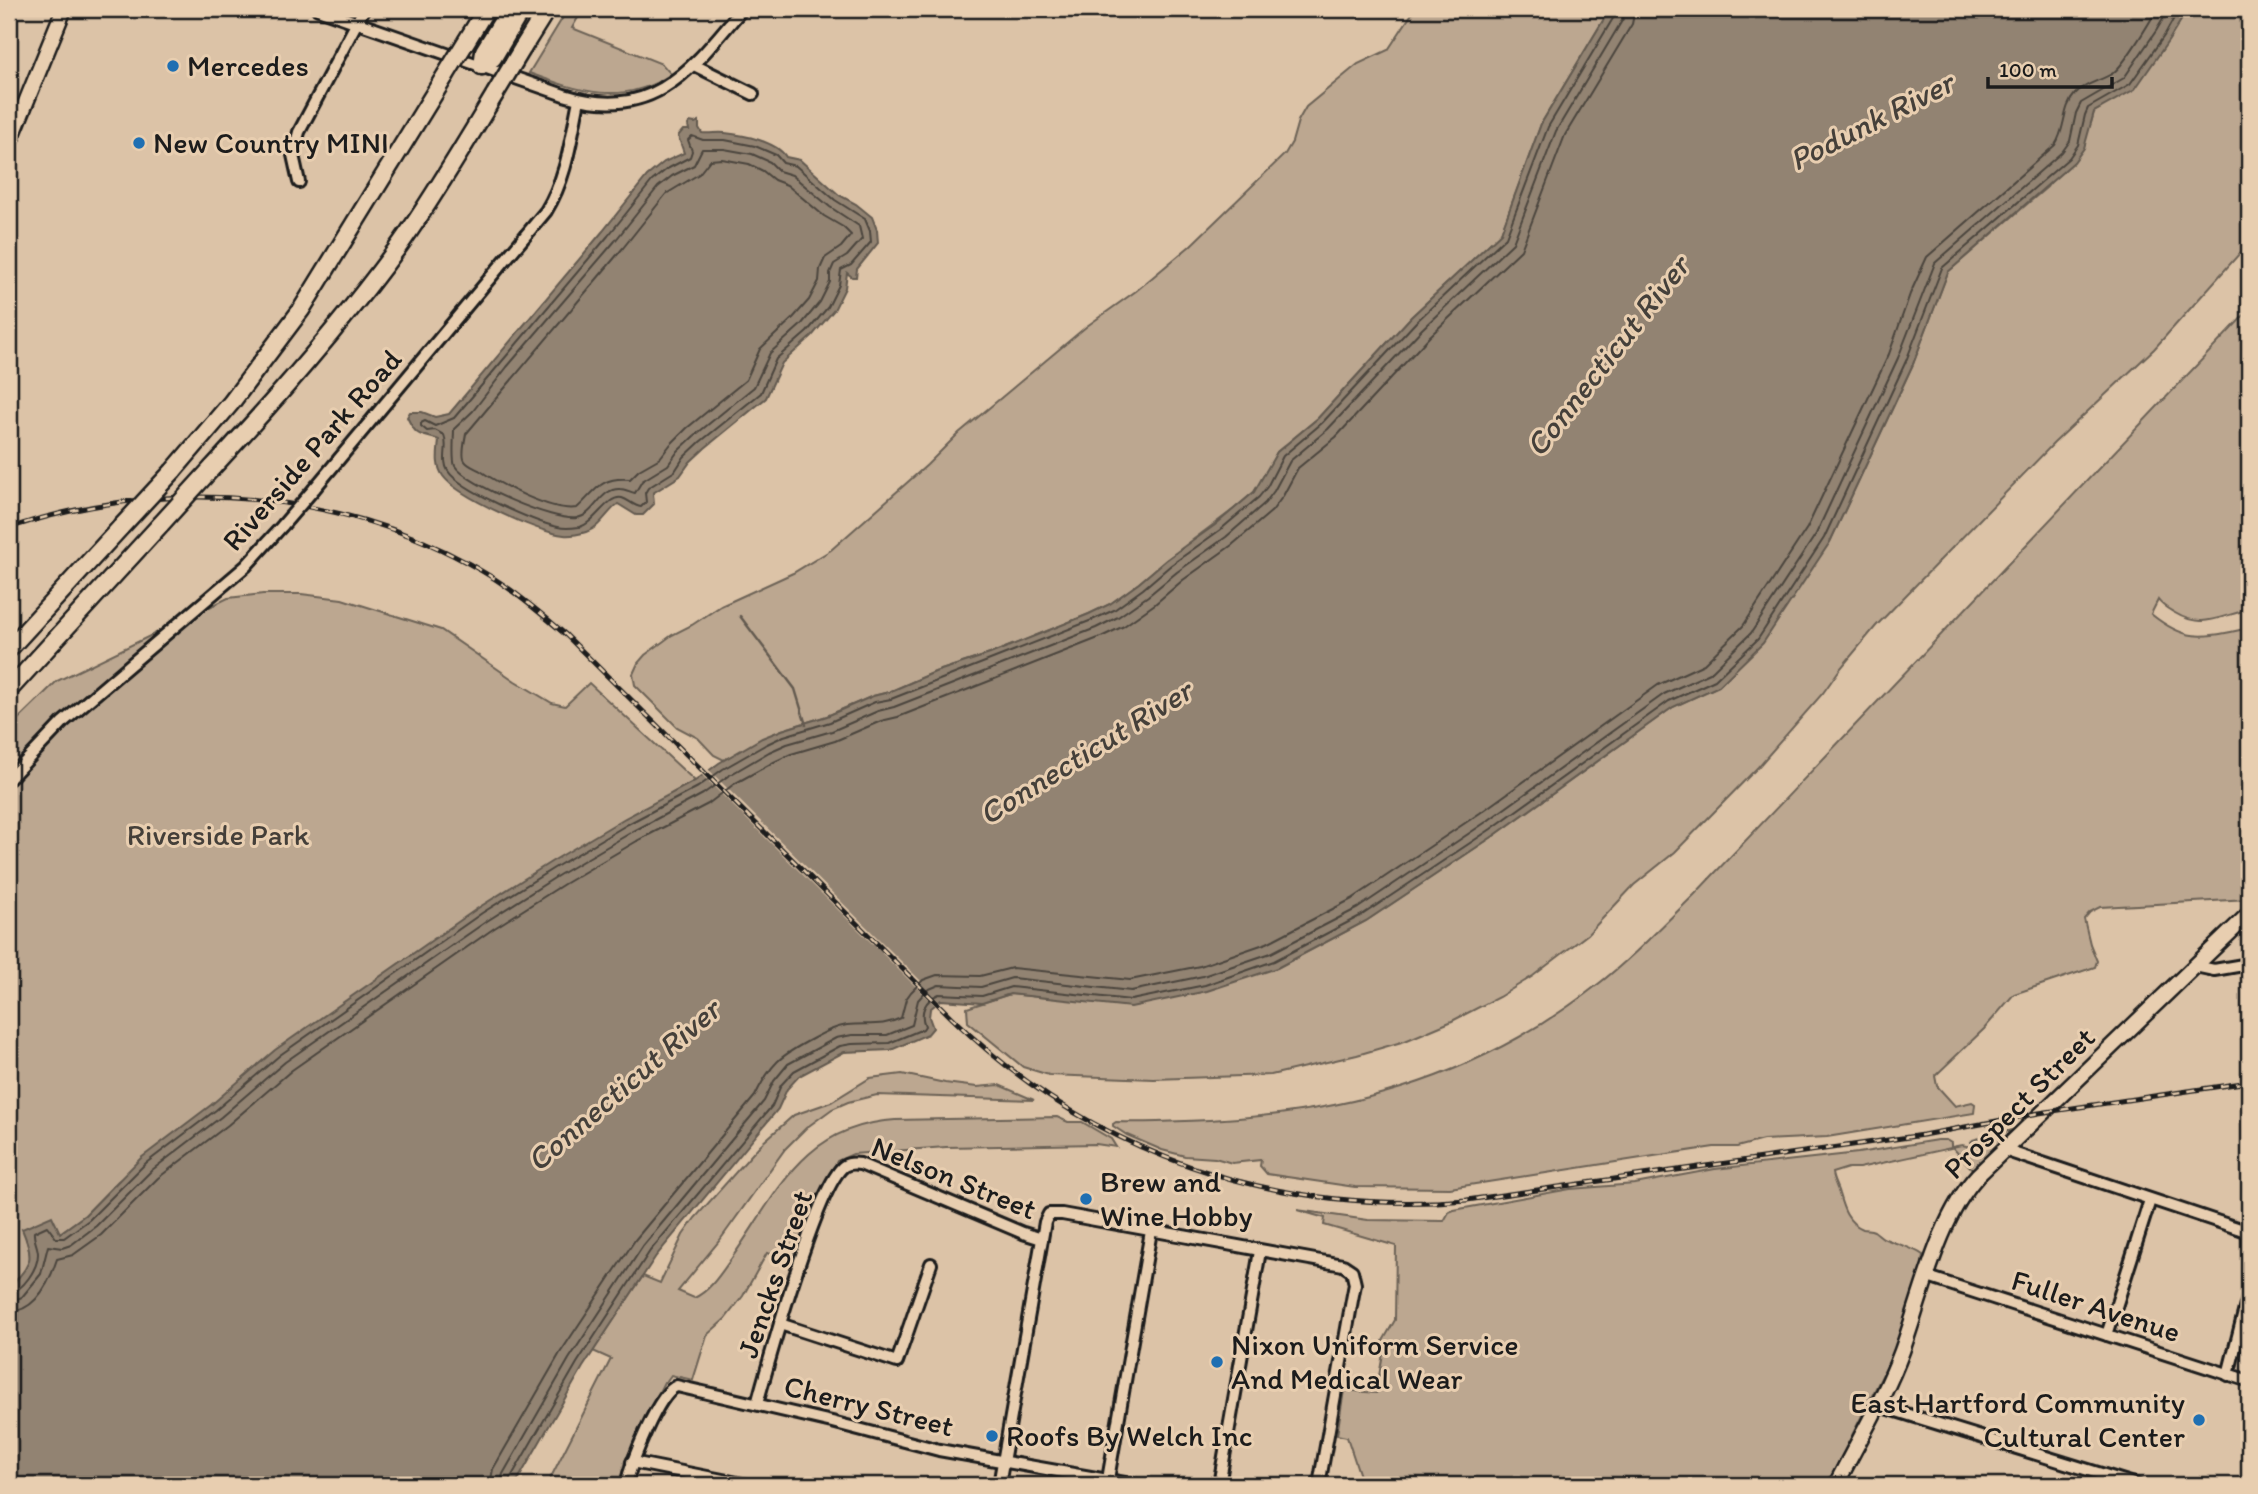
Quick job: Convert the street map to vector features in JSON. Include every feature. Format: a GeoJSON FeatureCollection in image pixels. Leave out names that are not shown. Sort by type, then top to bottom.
{"type":"FeatureCollection","features":[{"type":"Feature","properties":{"kind":"highway"},"geometry":{"type":"LineString","coordinates":[[9,649],[232,403],[301,310],[486,9]]}},
{"type":"Feature","properties":{"kind":"highway"},"geometry":{"type":"LineString","coordinates":[[482,66],[484,51],[510,9]]}},
{"type":"Feature","properties":{"kind":"highway"},"geometry":{"type":"LineString","coordinates":[[482,66],[493,58],[522,9]]}},
{"type":"Feature","properties":{"kind":"highway"},"geometry":{"type":"LineString","coordinates":[[9,690],[296,376],[364,292],[425,208],[547,9]]}},
{"type":"Feature","properties":{"kind":"main road"},"geometry":{"type":"LineString","coordinates":[[9,142],[64,9]]}},
{"type":"Feature","properties":{"kind":"main road","name":"Prospect Street"},"geometry":{"type":"LineString","coordinates":[[1836,1485],[1901,1354],[1957,1203],[1972,1182],[2249,914]]}},
{"type":"Feature","properties":{"kind":"street"},"geometry":{"type":"LineString","coordinates":[[318,9],[579,100],[613,103],[645,97],[674,82],[694,65],[742,9]]}},
{"type":"Feature","properties":{"kind":"street"},"geometry":{"type":"LineString","coordinates":[[299,181],[293,155],[299,132],[364,9]]}},
{"type":"Feature","properties":{"kind":"street"},"geometry":{"type":"LineString","coordinates":[[694,65],[753,93]]}},
{"type":"Feature","properties":{"kind":"street","name":"Riverside Park Road"},"geometry":{"type":"LineString","coordinates":[[9,779],[63,722],[246,566],[283,526],[546,211],[563,176],[579,100]]}},
{"type":"Feature","properties":{"kind":"street"},"geometry":{"type":"LineString","coordinates":[[2195,966],[2214,970],[2249,964]]}},
{"type":"Feature","properties":{"kind":"street"},"geometry":{"type":"LineString","coordinates":[[2004,1150],[2249,1232]]}},
{"type":"Feature","properties":{"kind":"street","name":"Nelson Street"},"geometry":{"type":"LineString","coordinates":[[848,1164],[860,1164],[1042,1239]]}},
{"type":"Feature","properties":{"kind":"street","name":"Jencks Street"},"geometry":{"type":"LineString","coordinates":[[757,1404],[780,1324],[818,1212],[835,1178],[848,1164]]}},
{"type":"Feature","properties":{"kind":"street"},"geometry":{"type":"LineString","coordinates":[[2107,1335],[2150,1199]]}},
{"type":"Feature","properties":{"kind":"street"},"geometry":{"type":"LineString","coordinates":[[999,1485],[1042,1239],[1049,1214],[1062,1214],[1343,1265],[1354,1274],[1352,1300],[1319,1485]]}},
{"type":"Feature","properties":{"kind":"street"},"geometry":{"type":"LineString","coordinates":[[1107,1483],[1151,1231]]}},
{"type":"Feature","properties":{"kind":"street"},"geometry":{"type":"LineString","coordinates":[[1219,1485],[1260,1251]]}},
{"type":"Feature","properties":{"kind":"street"},"geometry":{"type":"LineString","coordinates":[[780,1324],[897,1362],[931,1264]]}},
{"type":"Feature","properties":{"kind":"street","name":"Fuller Avenue"},"geometry":{"type":"LineString","coordinates":[[1928,1277],[2249,1381]]}},
{"type":"Feature","properties":{"kind":"street"},"geometry":{"type":"LineString","coordinates":[[2228,1375],[2249,1293]]}},
{"type":"Feature","properties":{"kind":"street","name":"Cherry Street"},"geometry":{"type":"LineString","coordinates":[[632,1462],[665,1395],[674,1386],[685,1386],[939,1450],[1107,1483],[1136,1485]]}},
{"type":"Feature","properties":{"kind":"street"},"geometry":{"type":"LineString","coordinates":[[1877,1405],[2137,1485]]}},
{"type":"Feature","properties":{"kind":"street"},"geometry":{"type":"LineString","coordinates":[[626,1485],[632,1462],[748,1485]]}},
{"type":"Feature","properties":{"kind":"green space"},"geometry":{"type":"Polygon","coordinates":[[[568,9],[583,9],[572,28],[662,64],[671,74],[635,90],[600,93],[529,73],[568,9]]]}},
{"type":"Feature","properties":{"kind":"green space"},"geometry":{"type":"Polygon","coordinates":[[[1415,9],[1610,9],[1541,124],[1501,233],[1411,317],[1318,418],[1277,452],[1254,492],[1110,604],[990,654],[935,672],[827,716],[782,730],[724,760],[714,755],[698,738],[677,727],[635,685],[633,674],[645,655],[672,635],[721,606],[793,573],[831,550],[959,433],[1087,326],[1136,291],[1190,246],[1285,154],[1306,107],[1358,64],[1388,50],[1415,9]]]}},
{"type":"Feature","properties":{"kind":"green space"},"geometry":{"type":"Polygon","coordinates":[[[2188,9],[2249,9],[2249,243],[2154,349],[2054,443],[1876,626],[1823,693],[1758,767],[1675,852],[1634,885],[1588,934],[1533,976],[1450,1022],[1405,1041],[1271,1075],[1154,1079],[1049,1075],[1023,1067],[968,1022],[967,1008],[1010,994],[1048,998],[1277,968],[1366,921],[1495,835],[1673,707],[1719,686],[1830,542],[1913,364],[1948,272],[2047,187],[2091,123],[2094,112],[2160,52],[2188,9]]]}},
{"type":"Feature","properties":{"kind":"green space"},"geometry":{"type":"Polygon","coordinates":[[[2249,310],[2249,610],[2203,621],[2185,618],[2163,606],[2158,600],[2151,614],[2176,630],[2197,636],[2249,628],[2249,899],[2100,907],[2090,912],[2084,919],[2097,961],[2095,967],[2014,994],[1984,1029],[1935,1076],[1937,1086],[1955,1106],[1972,1102],[1975,1104],[1974,1113],[1827,1137],[1763,1140],[1737,1147],[1714,1147],[1450,1188],[1355,1187],[1267,1174],[1260,1166],[1261,1160],[1232,1163],[1215,1158],[1185,1156],[1162,1150],[1113,1126],[1116,1122],[1242,1118],[1297,1112],[1403,1088],[1503,1046],[1551,1018],[1597,985],[1635,953],[1694,895],[2249,310]]]}},
{"type":"Feature","properties":{"kind":"green space","name":"Riverside Park"},"geometry":{"type":"Polygon","coordinates":[[[301,594],[342,599],[441,630],[552,703],[565,706],[589,683],[695,781],[674,792],[118,1181],[85,1215],[60,1233],[23,1229],[29,1250],[29,1262],[9,1289],[9,728],[57,681],[228,598],[301,594]]]}},
{"type":"Feature","properties":{"kind":"green space"},"geometry":{"type":"Polygon","coordinates":[[[902,1074],[977,1087],[999,1085],[1034,1100],[877,1095],[832,1109],[806,1128],[785,1149],[720,1240],[678,1291],[694,1298],[705,1291],[715,1281],[796,1167],[815,1149],[837,1135],[863,1125],[895,1120],[1057,1117],[1068,1122],[1082,1122],[1111,1139],[1116,1147],[1096,1144],[946,1147],[853,1154],[837,1161],[793,1260],[767,1253],[743,1296],[725,1319],[707,1335],[693,1380],[671,1375],[664,1382],[625,1461],[619,1485],[547,1485],[611,1359],[593,1351],[643,1276],[660,1283],[683,1235],[695,1218],[760,1145],[794,1115],[831,1102],[870,1078],[902,1074]]]}},
{"type":"Feature","properties":{"kind":"green space"},"geometry":{"type":"Polygon","coordinates":[[[2012,1130],[1973,1170],[1952,1147],[1962,1145],[1975,1148],[1971,1142],[1973,1140],[2012,1130]]]}},
{"type":"Feature","properties":{"kind":"green space"},"geometry":{"type":"Polygon","coordinates":[[[1946,1140],[1951,1143],[1951,1148],[1832,1173],[1844,1210],[1853,1223],[1919,1252],[1923,1255],[1922,1262],[1925,1263],[1894,1352],[1827,1485],[1363,1485],[1347,1437],[1337,1435],[1344,1390],[1376,1393],[1384,1348],[1380,1346],[1395,1320],[1396,1246],[1324,1225],[1325,1218],[1297,1210],[1368,1220],[1444,1221],[1449,1212],[1454,1210],[1570,1189],[1635,1184],[1715,1169],[1858,1153],[1946,1140]]]}},
{"type":"Feature","properties":{"kind":"water"},"geometry":{"type":"Polygon","coordinates":[[[1610,9],[2188,9],[2135,89],[2094,112],[2084,148],[2074,162],[1948,272],[1913,364],[1830,542],[1763,643],[1719,686],[1673,707],[1495,835],[1366,921],[1277,968],[1207,991],[1131,1007],[1010,994],[982,1003],[941,1000],[930,1009],[929,1017],[933,1028],[928,1034],[891,1050],[844,1052],[799,1076],[787,1089],[778,1109],[656,1256],[583,1367],[515,1485],[9,1485],[9,1289],[29,1262],[29,1249],[22,1229],[52,1216],[60,1233],[85,1215],[141,1158],[211,1105],[275,1050],[478,908],[625,818],[695,781],[719,763],[762,738],[827,716],[935,672],[990,654],[1110,604],[1215,525],[1254,492],[1277,452],[1318,418],[1411,317],[1501,233],[1541,124],[1610,9]]]}},
{"type":"Feature","properties":{"kind":"water"},"geometry":{"type":"Polygon","coordinates":[[[699,121],[702,133],[750,137],[775,147],[786,157],[800,160],[839,195],[872,217],[878,243],[857,269],[856,277],[847,273],[845,288],[834,310],[812,336],[782,363],[766,398],[705,448],[680,476],[653,493],[654,504],[643,515],[636,515],[618,504],[591,530],[564,535],[519,521],[465,494],[440,472],[439,440],[417,433],[407,417],[410,412],[422,412],[435,417],[449,414],[647,176],[664,162],[684,153],[678,136],[683,130],[689,130],[690,122],[699,121]]]}},
{"type":"Feature","properties":{"kind":"pier"},"geometry":{"type":"Polygon","coordinates":[[[707,768],[942,1004],[937,1007],[917,988],[700,773],[707,768]]]}},
{"type":"Feature","properties":{"kind":"waterway"},"geometry":{"type":"LineString","coordinates":[[740,616],[795,689],[806,725]]}},
{"type":"Feature","properties":{"kind":"railway"},"geometry":{"type":"LineString","coordinates":[[9,528],[70,511],[132,501],[195,497],[258,500],[320,509],[381,526],[439,549],[505,585],[566,635],[952,1018],[1006,1066],[1064,1106],[1125,1140],[1189,1166],[1256,1185],[1325,1197],[1395,1202],[1467,1200],[1923,1135],[2039,1113],[2249,1082]]}},
{"type":"Feature","properties":{"kind":"place","name":"Mercedes"},"geometry":{"type":"Point","coordinates":[173,66]}},
{"type":"Feature","properties":{"kind":"place","name":"New Country MINI"},"geometry":{"type":"Point","coordinates":[139,143]}},
{"type":"Feature","properties":{"kind":"place","name":"Brew and Wine Hobby"},"geometry":{"type":"Point","coordinates":[1086,1199]}},
{"type":"Feature","properties":{"kind":"place","name":"Nixon Uniform Service And Medical Wear"},"geometry":{"type":"Point","coordinates":[1217,1362]}},
{"type":"Feature","properties":{"kind":"place","name":"East Hartford Community Cultural Center"},"geometry":{"type":"Point","coordinates":[2199,1420]}},
{"type":"Feature","properties":{"kind":"place","name":"Roofs By Welch Inc"},"geometry":{"type":"Point","coordinates":[992,1436]}},
{"type":"Feature","properties":{"kind":"water label","name":"Podunk River"},"geometry":{"type":"Point","coordinates":[1871,121]}},
{"type":"Feature","properties":{"kind":"water label","name":"Connecticut River"},"geometry":{"type":"Point","coordinates":[1607,356]}},
{"type":"Feature","properties":{"kind":"water label","name":"Connecticut River"},"geometry":{"type":"Point","coordinates":[1085,752]}},
{"type":"Feature","properties":{"kind":"water label","name":"Connecticut River"},"geometry":{"type":"Point","coordinates":[623,1085]}}]}
